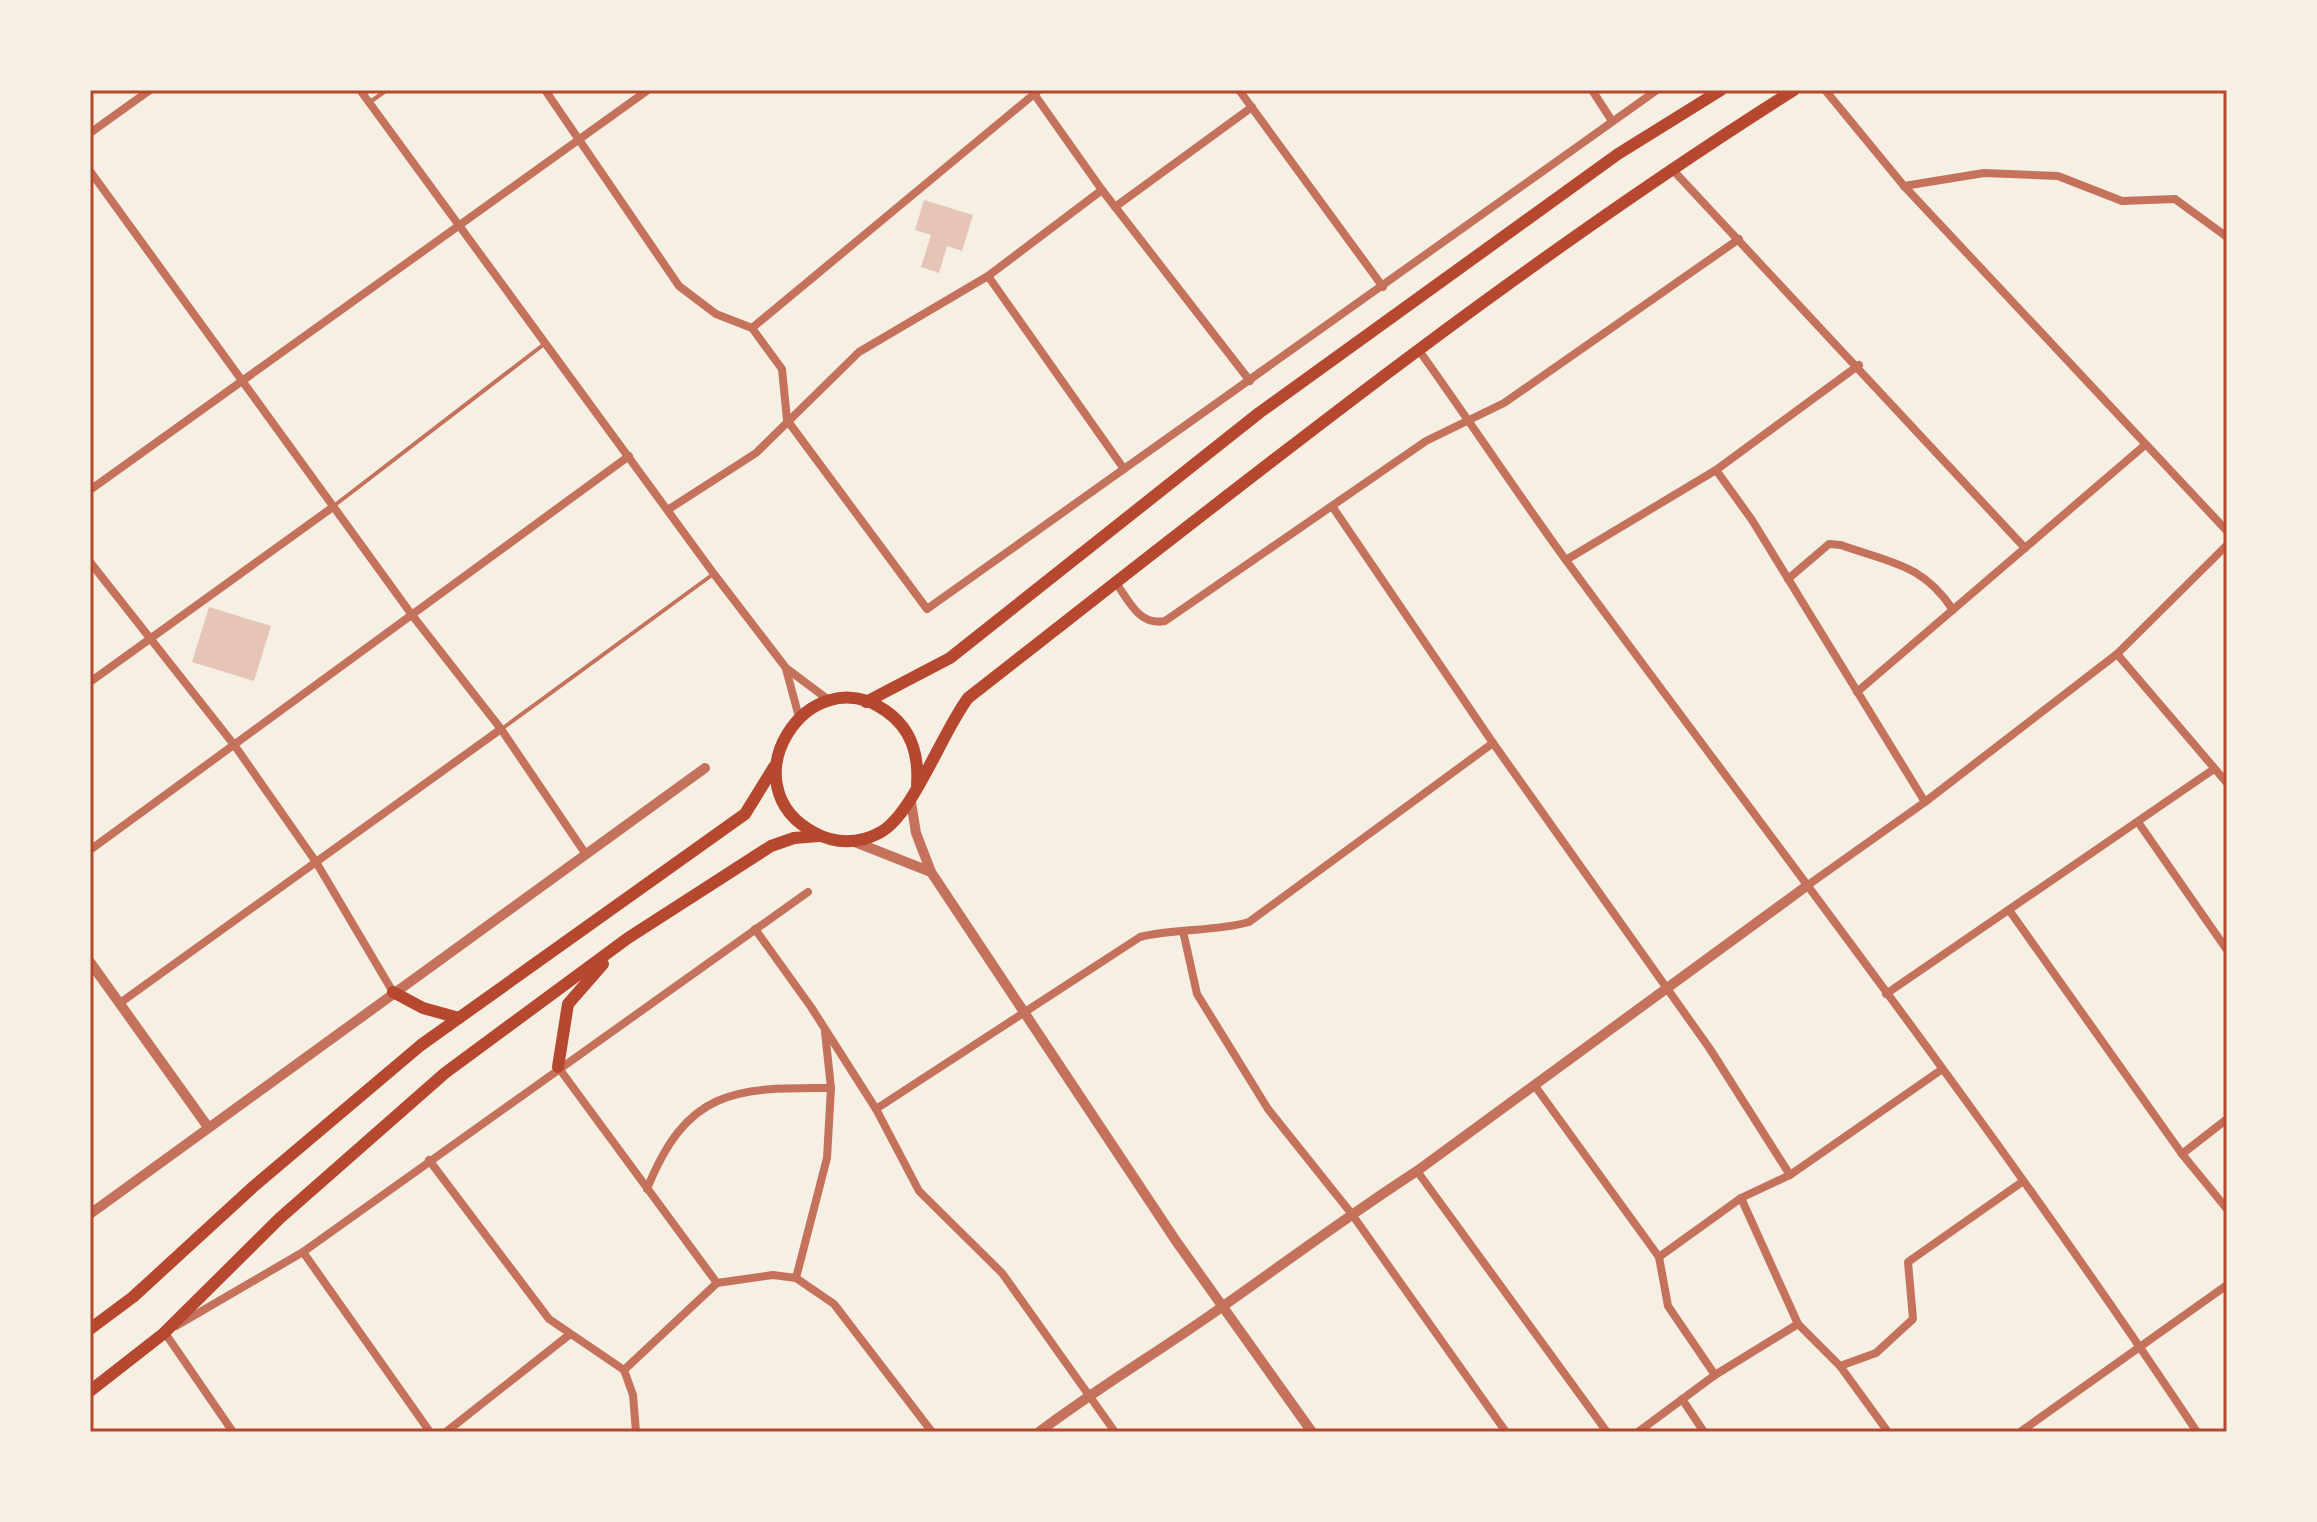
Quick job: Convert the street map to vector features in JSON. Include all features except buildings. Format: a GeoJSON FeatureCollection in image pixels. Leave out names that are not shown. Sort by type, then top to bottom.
{"type":"FeatureCollection","features":[{"type":"Feature","properties":{"kind":"main road"},"geometry":{"type":"LineString","coordinates":[[866,702],[950,658],[1259,413],[1618,154],[1721,90]]}},
{"type":"Feature","properties":{"kind":"main road"},"geometry":{"type":"LineString","coordinates":[[90,1391],[163,1334],[280,1218],[445,1073],[628,938],[771,846],[819,836],[854,841],[888,829],[911,802],[949,724],[968,698],[1418,349],[1671,168],[1794,90]]}},
{"type":"Feature","properties":{"kind":"main road"},"geometry":{"type":"LineString","coordinates":[[90,1329],[133,1297],[253,1187],[397,1065],[745,814],[776,764],[783,739],[799,717],[830,701],[866,702],[883,709],[908,733],[917,759],[917,785]]}},
{"type":"Feature","properties":{"kind":"main road"},"geometry":{"type":"LineString","coordinates":[[776,764],[782,799],[791,814],[819,836]]}},
{"type":"Feature","properties":{"kind":"main road"},"geometry":{"type":"LineString","coordinates":[[558,1067],[568,1004],[628,938]]}},
{"type":"Feature","properties":{"kind":"main road"},"geometry":{"type":"LineString","coordinates":[[393,992],[432,1012],[459,1018]]}},
{"type":"Feature","properties":{"kind":"street"},"geometry":{"type":"LineString","coordinates":[[90,133],[150,90]]}},
{"type":"Feature","properties":{"kind":"street"},"geometry":{"type":"LineString","coordinates":[[360,90],[544,344],[786,668],[830,701]]}},
{"type":"Feature","properties":{"kind":"street"},"geometry":{"type":"LineString","coordinates":[[545,90],[679,286],[716,314],[752,328],[782,369],[787,420],[927,609],[1657,90]]}},
{"type":"Feature","properties":{"kind":"street"},"geometry":{"type":"LineString","coordinates":[[90,490],[648,90]]}},
{"type":"Feature","properties":{"kind":"street"},"geometry":{"type":"LineString","coordinates":[[1253,90],[1242,93],[1383,287]]}},
{"type":"Feature","properties":{"kind":"street"},"geometry":{"type":"LineString","coordinates":[[1592,90],[1612,121]]}},
{"type":"Feature","properties":{"kind":"street"},"geometry":{"type":"LineString","coordinates":[[1825,90],[1904,186],[2227,531]]}},
{"type":"Feature","properties":{"kind":"street"},"geometry":{"type":"LineString","coordinates":[[752,328],[1035,91],[1102,190],[1250,381]]}},
{"type":"Feature","properties":{"kind":"street"},"geometry":{"type":"LineString","coordinates":[[1115,207],[1252,107]]}},
{"type":"Feature","properties":{"kind":"street"},"geometry":{"type":"LineString","coordinates":[[1671,168],[1859,365],[2025,548]]}},
{"type":"Feature","properties":{"kind":"street"},"geometry":{"type":"LineString","coordinates":[[90,171],[412,615],[501,729],[585,853]]}},
{"type":"Feature","properties":{"kind":"street"},"geometry":{"type":"LineString","coordinates":[[1904,186],[1984,173],[2058,176],[2122,201],[2175,199],[2227,237]]}},
{"type":"Feature","properties":{"kind":"street"},"geometry":{"type":"LineString","coordinates":[[669,509],[756,453],[859,352],[988,276],[1102,190]]}},
{"type":"Feature","properties":{"kind":"street"},"geometry":{"type":"LineString","coordinates":[[1116,583],[1139,615],[1151,622],[1165,621],[1433,437],[1504,403],[1739,239]]}},
{"type":"Feature","properties":{"kind":"street"},"geometry":{"type":"LineString","coordinates":[[988,276],[1124,469]]}},
{"type":"Feature","properties":{"kind":"street"},"geometry":{"type":"LineString","coordinates":[[1418,349],[1566,560],[1808,885],[2140,1346],[2197,1432]]}},
{"type":"Feature","properties":{"kind":"street"},"geometry":{"type":"LineString","coordinates":[[1566,560],[1716,470],[1859,365]]}},
{"type":"Feature","properties":{"kind":"street"},"geometry":{"type":"LineString","coordinates":[[1857,692],[2145,445]]}},
{"type":"Feature","properties":{"kind":"street"},"geometry":{"type":"LineString","coordinates":[[90,850],[629,456]]}},
{"type":"Feature","properties":{"kind":"street"},"geometry":{"type":"LineString","coordinates":[[1716,470],[1788,579],[1925,802]]}},
{"type":"Feature","properties":{"kind":"street"},"geometry":{"type":"LineString","coordinates":[[1332,506],[1493,743],[1710,1049],[1790,1175]]}},
{"type":"Feature","properties":{"kind":"street"},"geometry":{"type":"LineString","coordinates":[[90,682],[333,507]]}},
{"type":"Feature","properties":{"kind":"street"},"geometry":{"type":"LineString","coordinates":[[1788,579],[1829,544],[1841,545],[1924,575],[1937,586],[1953,610]]}},
{"type":"Feature","properties":{"kind":"street"},"geometry":{"type":"LineString","coordinates":[[1039,1432],[1087,1396],[1225,1306],[1351,1213],[1417,1171],[1925,802],[2117,654],[2227,545]]}},
{"type":"Feature","properties":{"kind":"street"},"geometry":{"type":"LineString","coordinates":[[90,562],[153,638],[235,746],[316,862],[393,992]]}},
{"type":"Feature","properties":{"kind":"street"},"geometry":{"type":"LineString","coordinates":[[2117,654],[2227,783]]}},
{"type":"Feature","properties":{"kind":"street"},"geometry":{"type":"LineString","coordinates":[[786,668],[799,717]]}},
{"type":"Feature","properties":{"kind":"street"},"geometry":{"type":"LineString","coordinates":[[120,1003],[501,729]]}},
{"type":"Feature","properties":{"kind":"street"},"geometry":{"type":"LineString","coordinates":[[876,1109],[1140,937],[1229,928],[1249,922],[1493,743]]}},
{"type":"Feature","properties":{"kind":"street"},"geometry":{"type":"LineString","coordinates":[[90,1214],[705,768]]}},
{"type":"Feature","properties":{"kind":"street"},"geometry":{"type":"LineString","coordinates":[[1886,994],[2214,769]]}},
{"type":"Feature","properties":{"kind":"street"},"geometry":{"type":"LineString","coordinates":[[911,802],[916,833],[931,872],[1176,1241],[1225,1306],[1307,1430]]}},
{"type":"Feature","properties":{"kind":"street"},"geometry":{"type":"LineString","coordinates":[[2138,822],[2227,950]]}},
{"type":"Feature","properties":{"kind":"street"},"geometry":{"type":"LineString","coordinates":[[854,841],[931,872]]}},
{"type":"Feature","properties":{"kind":"street"},"geometry":{"type":"LineString","coordinates":[[233,1432],[163,1334],[303,1252],[558,1067],[808,892]]}},
{"type":"Feature","properties":{"kind":"street"},"geometry":{"type":"LineString","coordinates":[[2009,910],[2182,1154],[2227,1209]]}},
{"type":"Feature","properties":{"kind":"street"},"geometry":{"type":"LineString","coordinates":[[755,929],[824,1027],[876,1109],[919,1191],[1002,1273],[1115,1432]]}},
{"type":"Feature","properties":{"kind":"street"},"geometry":{"type":"LineString","coordinates":[[1183,931],[1197,994],[1268,1109],[1351,1213],[1506,1432]]}},
{"type":"Feature","properties":{"kind":"street"},"geometry":{"type":"LineString","coordinates":[[90,962],[208,1127]]}},
{"type":"Feature","properties":{"kind":"street"},"geometry":{"type":"LineString","coordinates":[[796,1278],[827,1158],[831,1088],[824,1027]]}},
{"type":"Feature","properties":{"kind":"street"},"geometry":{"type":"LineString","coordinates":[[558,1067],[717,1283]]}},
{"type":"Feature","properties":{"kind":"street"},"geometry":{"type":"LineString","coordinates":[[1659,1257],[1741,1198],[1790,1175],[1941,1070]]}},
{"type":"Feature","properties":{"kind":"street"},"geometry":{"type":"LineString","coordinates":[[1535,1086],[1659,1257],[1668,1306],[1715,1375]]}},
{"type":"Feature","properties":{"kind":"street"},"geometry":{"type":"LineString","coordinates":[[647,1189],[664,1151],[682,1125],[727,1095],[757,1088],[831,1088]]}},
{"type":"Feature","properties":{"kind":"street"},"geometry":{"type":"LineString","coordinates":[[2182,1154],[2227,1119]]}},
{"type":"Feature","properties":{"kind":"street"},"geometry":{"type":"LineString","coordinates":[[429,1160],[549,1319],[624,1370],[633,1395],[636,1432]]}},
{"type":"Feature","properties":{"kind":"street"},"geometry":{"type":"LineString","coordinates":[[1417,1171],[1607,1432]]}},
{"type":"Feature","properties":{"kind":"street"},"geometry":{"type":"LineString","coordinates":[[1840,1366],[1876,1353],[1913,1319],[1908,1262],[2022,1182]]}},
{"type":"Feature","properties":{"kind":"street"},"geometry":{"type":"LineString","coordinates":[[1741,1198],[1798,1324],[1840,1366],[1888,1432]]}},
{"type":"Feature","properties":{"kind":"street"},"geometry":{"type":"LineString","coordinates":[[303,1252],[430,1432]]}},
{"type":"Feature","properties":{"kind":"street"},"geometry":{"type":"LineString","coordinates":[[624,1370],[717,1283],[773,1275],[796,1278],[834,1304],[932,1432]]}},
{"type":"Feature","properties":{"kind":"street"},"geometry":{"type":"LineString","coordinates":[[2020,1432],[2227,1285]]}},
{"type":"Feature","properties":{"kind":"street"},"geometry":{"type":"LineString","coordinates":[[1638,1432],[1715,1375],[1798,1324]]}},
{"type":"Feature","properties":{"kind":"street"},"geometry":{"type":"LineString","coordinates":[[446,1432],[569,1335]]}},
{"type":"Feature","properties":{"kind":"street"},"geometry":{"type":"LineString","coordinates":[[1682,1399],[1704,1432]]}},
{"type":"Feature","properties":{"kind":"lane"},"geometry":{"type":"LineString","coordinates":[[370,102],[387,90]]}},
{"type":"Feature","properties":{"kind":"lane"},"geometry":{"type":"LineString","coordinates":[[333,507],[544,344]]}},
{"type":"Feature","properties":{"kind":"lane"},"geometry":{"type":"LineString","coordinates":[[501,729],[714,574]]}}]}
